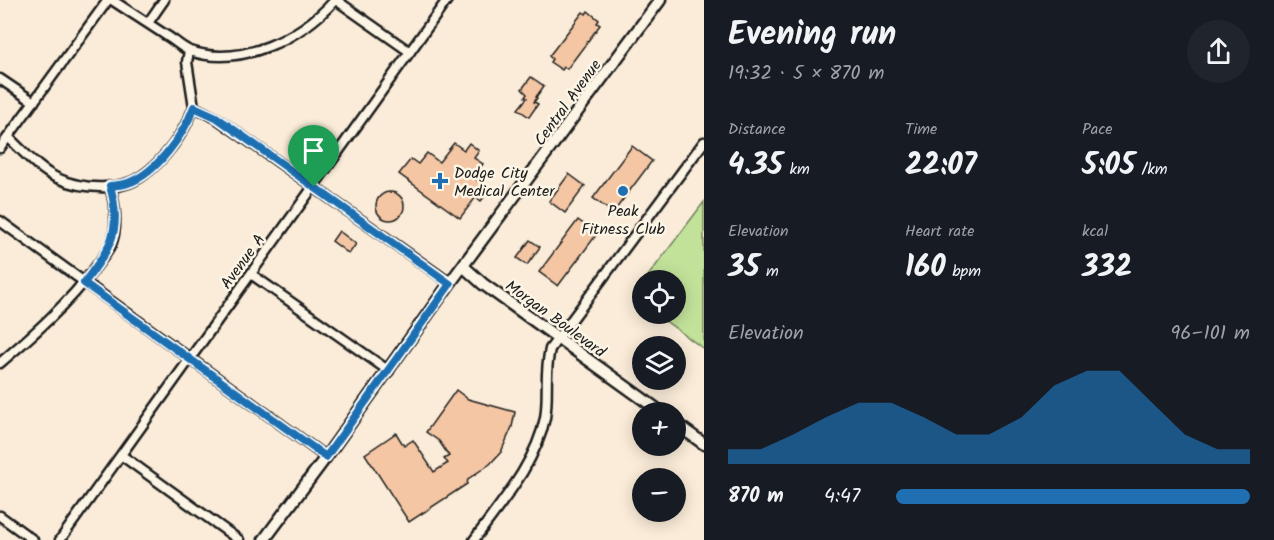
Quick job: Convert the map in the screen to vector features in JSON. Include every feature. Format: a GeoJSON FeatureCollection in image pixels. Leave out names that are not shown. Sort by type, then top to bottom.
{"type":"FeatureCollection","features":[{"type":"Feature","properties":{"kind":"street"},"geometry":{"type":"LineString","coordinates":[[0,148],[110,0],[189,51],[218,55],[242,54],[274,44],[302,28],[336,0],[410,52]]}},
{"type":"Feature","properties":{"kind":"street"},"geometry":{"type":"LineString","coordinates":[[148,23],[164,0]]}},
{"type":"Feature","properties":{"kind":"street","name":"Avenue A"},"geometry":{"type":"LineString","coordinates":[[60,540],[447,0]]}},
{"type":"Feature","properties":{"kind":"street","name":"Central Avenue"},"geometry":{"type":"LineString","coordinates":[[264,540],[660,0]]}},
{"type":"Feature","properties":{"kind":"street"},"geometry":{"type":"LineString","coordinates":[[8,137],[36,164],[56,178],[72,184],[110,186],[127,184],[142,177],[161,159],[187,126],[194,107],[187,62],[189,51]]}},
{"type":"Feature","properties":{"kind":"street"},"geometry":{"type":"LineString","coordinates":[[0,79],[34,102]]}},
{"type":"Feature","properties":{"kind":"street"},"geometry":{"type":"LineString","coordinates":[[194,107],[216,117],[450,284]]}},
{"type":"Feature","properties":{"kind":"street"},"geometry":{"type":"LineString","coordinates":[[474,540],[521,473],[540,438],[546,414],[546,368],[550,349],[704,142]]}},
{"type":"Feature","properties":{"kind":"street"},"geometry":{"type":"LineString","coordinates":[[0,363],[27,341],[84,283],[111,244],[115,224],[114,201],[110,186]]}},
{"type":"Feature","properties":{"kind":"street"},"geometry":{"type":"LineString","coordinates":[[0,221],[326,457]]}},
{"type":"Feature","properties":{"kind":"street","name":"Morgan Boulevard"},"geometry":{"type":"LineString","coordinates":[[463,266],[483,284],[647,402]]}},
{"type":"Feature","properties":{"kind":"street"},"geometry":{"type":"LineString","coordinates":[[251,274],[389,371]]}},
{"type":"Feature","properties":{"kind":"street"},"geometry":{"type":"LineString","coordinates":[[686,431],[704,444]]}},
{"type":"Feature","properties":{"kind":"street"},"geometry":{"type":"LineString","coordinates":[[121,455],[239,540]]}},
{"type":"Feature","properties":{"kind":"street"},"geometry":{"type":"LineString","coordinates":[[0,516],[33,540]]}},
{"type":"Feature","properties":{"kind":"green space"},"geometry":{"type":"Polygon","coordinates":[[[704,202],[704,349],[670,324],[686,324],[686,270],[653,270],[704,202]]]}},
{"type":"Feature","properties":{"kind":"building"},"geometry":{"type":"Polygon","coordinates":[[[588,11],[599,20],[597,23],[600,25],[567,69],[564,67],[562,70],[550,62],[552,59],[549,56],[583,12],[586,14],[588,11]]]}},
{"type":"Feature","properties":{"kind":"building"},"geometry":{"type":"Polygon","coordinates":[[[531,77],[544,86],[534,102],[538,104],[529,117],[518,109],[527,98],[525,97],[527,94],[522,89],[531,77]]]}},
{"type":"Feature","properties":{"kind":"building","name":"Dodge City Medical Center"},"geometry":{"type":"Polygon","coordinates":[[[454,143],[464,150],[469,143],[479,151],[474,158],[483,164],[473,177],[490,190],[481,201],[476,197],[460,218],[399,174],[411,159],[418,164],[427,153],[439,162],[454,143]]]}},
{"type":"Feature","properties":{"kind":"building"},"geometry":{"type":"Polygon","coordinates":[[[632,146],[652,161],[613,213],[593,198],[632,146]]]}},
{"type":"Feature","properties":{"kind":"building"},"geometry":{"type":"Polygon","coordinates":[[[569,174],[585,186],[565,213],[549,201],[569,174]]]}},
{"type":"Feature","properties":{"kind":"building"},"geometry":{"type":"Polygon","coordinates":[[[390,192],[400,196],[404,206],[400,216],[390,220],[380,216],[376,206],[380,196],[390,192]]]}},
{"type":"Feature","properties":{"kind":"building"},"geometry":{"type":"Polygon","coordinates":[[[578,220],[597,234],[558,286],[539,272],[578,220]]]}},
{"type":"Feature","properties":{"kind":"building"},"geometry":{"type":"Polygon","coordinates":[[[339,231],[356,244],[349,254],[332,241],[339,231]]]}},
{"type":"Feature","properties":{"kind":"building"},"geometry":{"type":"Polygon","coordinates":[[[530,240],[540,247],[527,265],[517,258],[530,240]]]}},
{"type":"Feature","properties":{"kind":"building"},"geometry":{"type":"Polygon","coordinates":[[[456,390],[468,399],[515,412],[512,427],[501,452],[490,464],[468,479],[467,484],[409,522],[365,454],[396,433],[404,446],[413,440],[434,472],[448,463],[444,459],[449,456],[439,441],[426,432],[456,390]]]}},
{"type":"Feature","properties":{"kind":"place","name":"Dodge City Medical Center"},"geometry":{"type":"Point","coordinates":[440,181]}},
{"type":"Feature","properties":{"kind":"place","name":"Peak Fitness Club"},"geometry":{"type":"Point","coordinates":[623,191]}},
{"type":"Feature","properties":{"kind":"route"},"geometry":{"type":"LineString","coordinates":[[194,107],[216,117],[314,187],[450,284],[326,457],[84,283],[111,244],[115,224],[114,201],[110,186],[127,184],[142,177],[161,159],[187,126],[194,107]]}}]}
